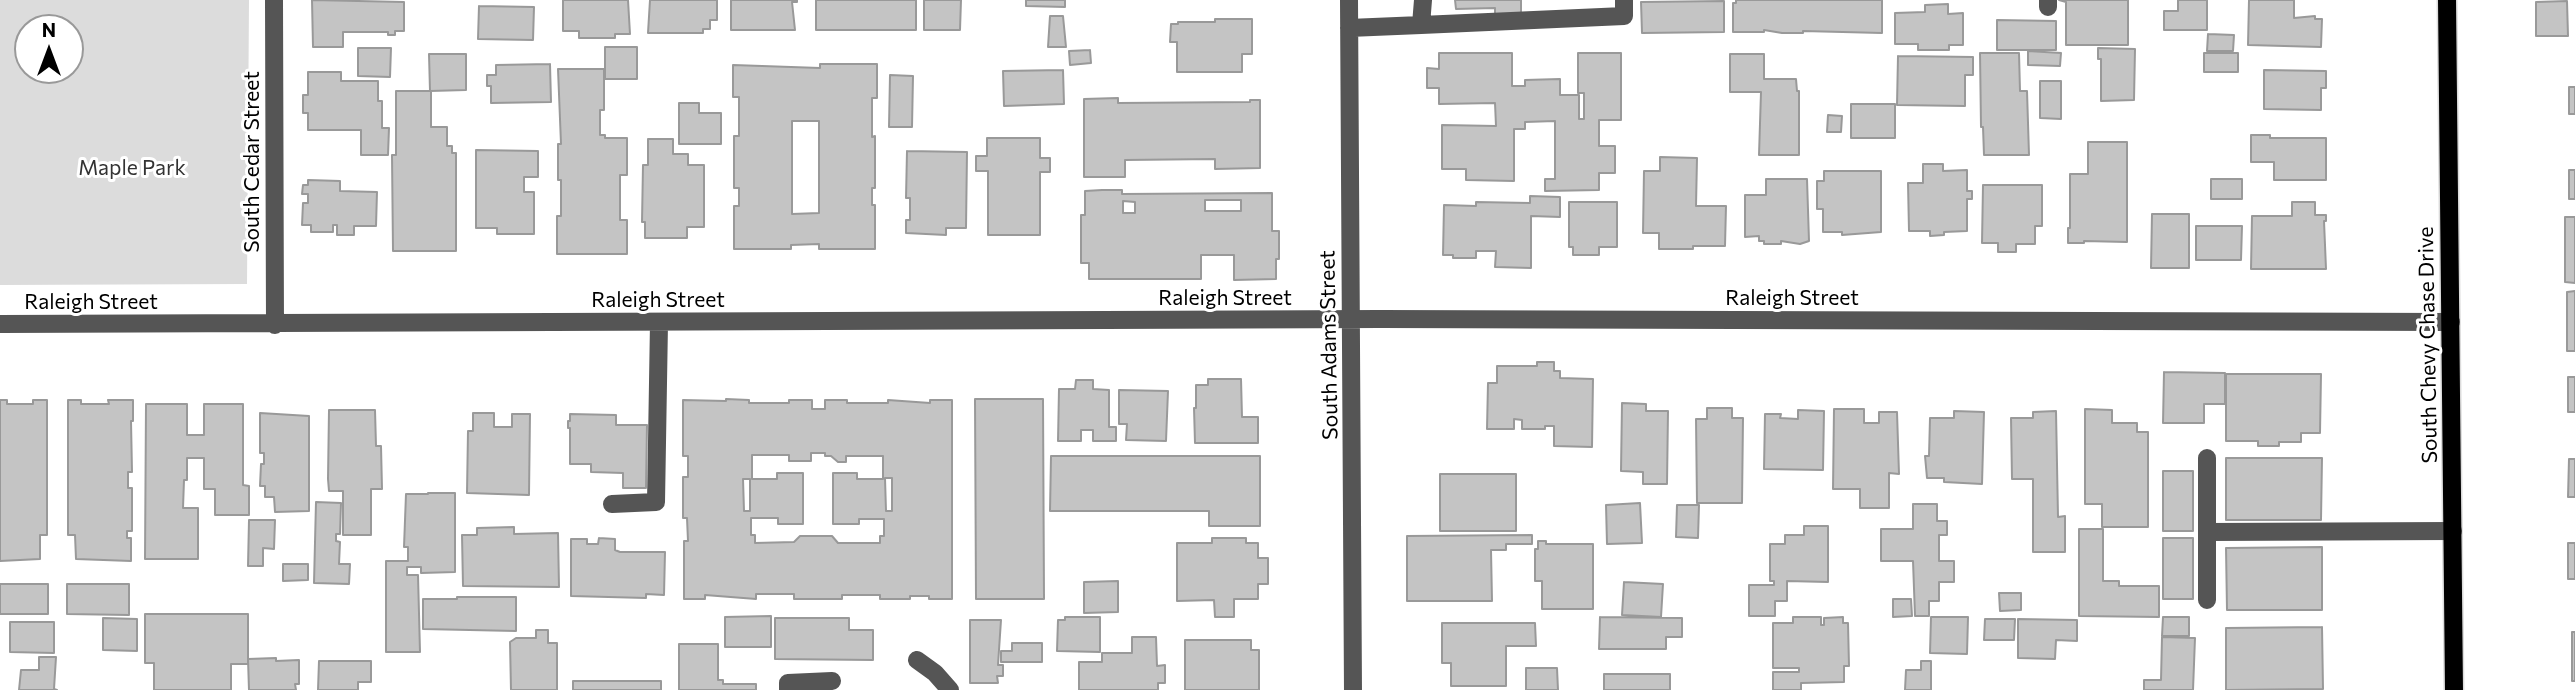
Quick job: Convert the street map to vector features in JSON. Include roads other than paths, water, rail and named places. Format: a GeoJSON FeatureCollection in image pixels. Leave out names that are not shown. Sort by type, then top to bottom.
{"type":"FeatureCollection","features":[{"type":"Feature","properties":{"kind":"main road","name":"South Chevy Chase Drive"},"geometry":{"type":"LineString","coordinates":[[2447,0],[2454,690]]}},
{"type":"Feature","properties":{"kind":"street","name":"South Cedar Street"},"geometry":{"type":"LineString","coordinates":[[274,0],[275,325]]}},
{"type":"Feature","properties":{"kind":"street","name":"South Adams Street"},"geometry":{"type":"LineString","coordinates":[[1349,0],[1353,690]]}},
{"type":"Feature","properties":{"kind":"street"},"geometry":{"type":"LineString","coordinates":[[1421,25],[1423,0]]}},
{"type":"Feature","properties":{"kind":"street"},"geometry":{"type":"LineString","coordinates":[[1349,28],[1624,16],[1624,0]]}},
{"type":"Feature","properties":{"kind":"street","name":"Raleigh Street"},"geometry":{"type":"LineString","coordinates":[[0,324],[1352,320],[2451,322]]}},
{"type":"Feature","properties":{"kind":"street"},"geometry":{"type":"LineString","coordinates":[[612,504],[656,502],[659,323]]}},
{"type":"Feature","properties":{"kind":"street"},"geometry":{"type":"LineString","coordinates":[[2207,457],[2207,600]]}},
{"type":"Feature","properties":{"kind":"street"},"geometry":{"type":"LineString","coordinates":[[2207,532],[2453,531]]}},
{"type":"Feature","properties":{"kind":"street"},"geometry":{"type":"LineString","coordinates":[[917,660],[935,673],[950,690]]}},
{"type":"Feature","properties":{"kind":"street"},"geometry":{"type":"LineString","coordinates":[[788,690],[788,683],[832,681]]}},
{"type":"Feature","properties":{"kind":"park label","name":"Maple Park"},"geometry":{"type":"Point","coordinates":[132,168]}}]}
